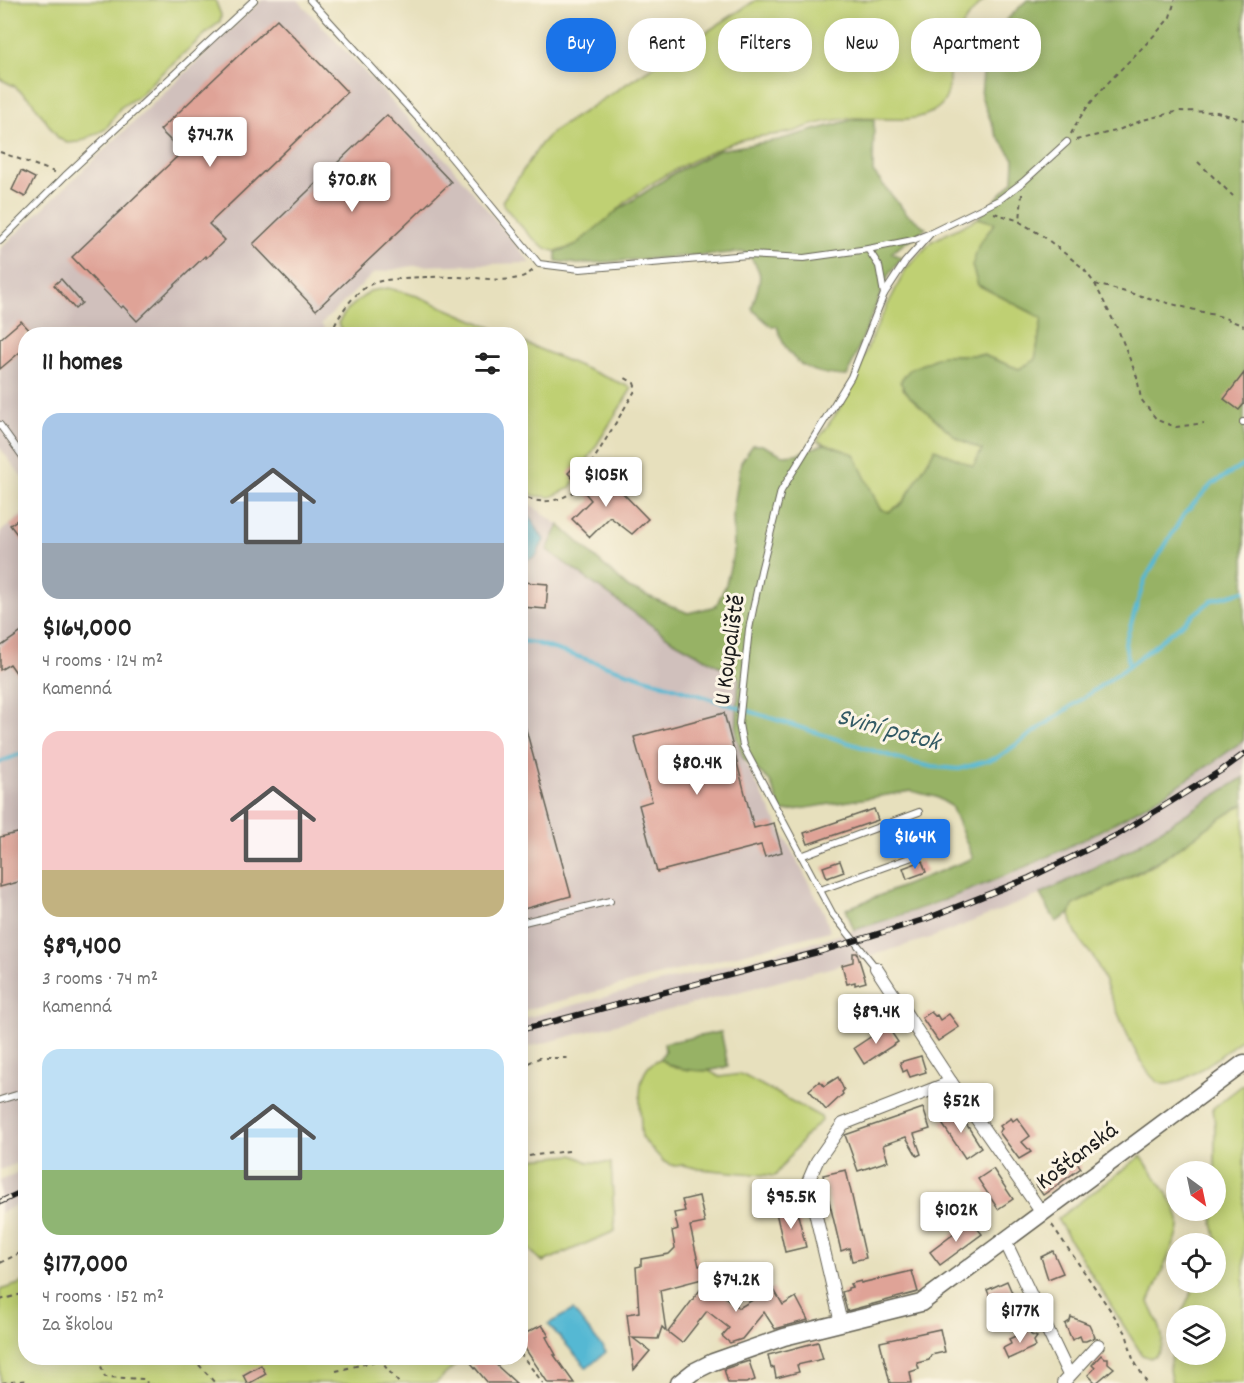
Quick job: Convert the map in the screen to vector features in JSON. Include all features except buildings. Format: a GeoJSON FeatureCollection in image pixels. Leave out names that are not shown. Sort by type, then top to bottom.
{"type":"FeatureCollection","features":[{"type":"Feature","properties":{"kind":"street"},"geometry":{"type":"LineString","coordinates":[[876,968],[951,1082],[1042,1213]]}},
{"type":"Feature","properties":{"kind":"street","name":"Košťanská"},"geometry":{"type":"LineString","coordinates":[[679,1383],[702,1367],[790,1335],[921,1303],[1244,1063]]}},
{"type":"Feature","properties":{"kind":"street"},"geometry":{"type":"LineString","coordinates":[[841,1323],[808,1182],[811,1171],[843,1124],[951,1082]]}},
{"type":"Feature","properties":{"kind":"street"},"geometry":{"type":"LineString","coordinates":[[1005,1241],[1066,1379],[1098,1345]]}},
{"type":"Feature","properties":{"kind":"lane"},"geometry":{"type":"LineString","coordinates":[[0,241],[65,176],[254,0]]}},
{"type":"Feature","properties":{"kind":"lane"},"geometry":{"type":"LineString","coordinates":[[310,0],[428,129],[539,264],[580,269],[748,255],[804,258],[913,240],[983,209],[1023,182],[1067,142]]}},
{"type":"Feature","properties":{"kind":"lane","name":"U Koupaliště"},"geometry":{"type":"LineString","coordinates":[[876,968],[832,913],[743,746],[739,724],[749,629],[781,491],[851,377],[884,294],[905,262],[931,233]]}},
{"type":"Feature","properties":{"kind":"lane"},"geometry":{"type":"LineString","coordinates":[[868,249],[879,266],[884,294]]}},
{"type":"Feature","properties":{"kind":"lane"},"geometry":{"type":"LineString","coordinates":[[0,425],[18,449]]}},
{"type":"Feature","properties":{"kind":"lane"},"geometry":{"type":"LineString","coordinates":[[801,856],[919,812]]}},
{"type":"Feature","properties":{"kind":"lane"},"geometry":{"type":"LineString","coordinates":[[820,890],[929,851]]}},
{"type":"Feature","properties":{"kind":"lane"},"geometry":{"type":"LineString","coordinates":[[528,921],[610,901]]}},
{"type":"Feature","properties":{"kind":"lane"},"geometry":{"type":"LineString","coordinates":[[0,1100],[18,1094]]}},
{"type":"Feature","properties":{"kind":"path"},"geometry":{"type":"LineString","coordinates":[[1067,142],[1076,123],[1095,99],[1170,17],[1175,0]]}},
{"type":"Feature","properties":{"kind":"path"},"geometry":{"type":"LineString","coordinates":[[1067,142],[1116,131],[1143,120],[1179,111],[1217,112],[1244,120]]}},
{"type":"Feature","properties":{"kind":"path"},"geometry":{"type":"LineString","coordinates":[[0,152],[65,176]]}},
{"type":"Feature","properties":{"kind":"path"},"geometry":{"type":"LineString","coordinates":[[1198,162],[1233,196]]}},
{"type":"Feature","properties":{"kind":"path"},"geometry":{"type":"LineString","coordinates":[[1020,222],[1023,182]]}},
{"type":"Feature","properties":{"kind":"path"},"geometry":{"type":"LineString","coordinates":[[983,209],[1020,222],[1043,236],[1083,268],[1095,284],[1119,332],[1133,368],[1141,399],[1157,420],[1176,427],[1204,423]]}},
{"type":"Feature","properties":{"kind":"path"},"geometry":{"type":"LineString","coordinates":[[334,327],[340,314],[354,297],[373,284],[393,279],[503,280],[528,275],[539,264]]}},
{"type":"Feature","properties":{"kind":"path"},"geometry":{"type":"LineString","coordinates":[[1095,284],[1222,317],[1244,326]]}},
{"type":"Feature","properties":{"kind":"path"},"geometry":{"type":"LineString","coordinates":[[528,496],[547,502],[563,499],[575,491],[636,389],[634,383],[625,378]]}},
{"type":"Feature","properties":{"kind":"path"},"geometry":{"type":"LineString","coordinates":[[528,1063],[539,1058],[571,1058]]}},
{"type":"Feature","properties":{"kind":"path"},"geometry":{"type":"LineString","coordinates":[[528,1156],[569,1151]]}},
{"type":"Feature","properties":{"kind":"path"},"geometry":{"type":"LineString","coordinates":[[1042,1213],[1088,1275],[1126,1333],[1133,1359],[1147,1383]]}},
{"type":"Feature","properties":{"kind":"path"},"geometry":{"type":"LineString","coordinates":[[0,1263],[18,1254]]}},
{"type":"Feature","properties":{"kind":"path"},"geometry":{"type":"LineString","coordinates":[[0,1300],[18,1295]]}},
{"type":"Feature","properties":{"kind":"path"},"geometry":{"type":"LineString","coordinates":[[528,1363],[543,1383]]}},
{"type":"Feature","properties":{"kind":"path"},"geometry":{"type":"LineString","coordinates":[[101,1365],[105,1377],[145,1379],[147,1383]]}},
{"type":"Feature","properties":{"kind":"path"},"geometry":{"type":"LineString","coordinates":[[200,1365],[214,1383]]}},
{"type":"Feature","properties":{"kind":"path"},"geometry":{"type":"LineString","coordinates":[[336,1371],[358,1365]]}},
{"type":"Feature","properties":{"kind":"path"},"geometry":{"type":"LineString","coordinates":[[384,1365],[399,1383]]}},
{"type":"Feature","properties":{"kind":"path"},"geometry":{"type":"LineString","coordinates":[[2,1383],[28,1380]]}},
{"type":"Feature","properties":{"kind":"shaded area"},"geometry":{"type":"Polygon","coordinates":[[[262,0],[298,0],[447,161],[531,263],[413,266],[374,273],[321,324],[324,327],[18,327],[18,472],[0,448],[0,249],[262,0]]]}},
{"type":"Feature","properties":{"kind":"shaded area"},"geometry":{"type":"Polygon","coordinates":[[[528,503],[559,525],[547,550],[672,640],[739,677],[736,736],[743,758],[824,912],[830,931],[528,1009],[528,503]]]}},
{"type":"Feature","properties":{"kind":"shaded area"},"geometry":{"type":"Polygon","coordinates":[[[18,518],[18,1163],[0,1170],[0,532],[18,518]]]}},
{"type":"Feature","properties":{"kind":"shaded area"},"geometry":{"type":"Polygon","coordinates":[[[1244,740],[1244,777],[1126,852],[1037,896],[933,937],[830,968],[528,1047],[528,1017],[822,940],[923,909],[1025,869],[1112,826],[1215,762],[1244,740]]]}},
{"type":"Feature","properties":{"kind":"shaded area"},"geometry":{"type":"Polygon","coordinates":[[[18,1172],[18,1204],[0,1213],[0,1181],[18,1172]]]}},
{"type":"Feature","properties":{"kind":"green space"},"geometry":{"type":"Polygon","coordinates":[[[0,0],[215,0],[221,15],[220,21],[141,94],[120,108],[106,129],[79,142],[67,143],[58,138],[31,100],[14,86],[0,79],[0,0]]]}},
{"type":"Feature","properties":{"kind":"green space"},"geometry":{"type":"Polygon","coordinates":[[[756,0],[984,0],[968,18],[911,18],[911,72],[949,72],[948,90],[943,103],[929,114],[909,119],[837,120],[792,132],[741,140],[692,161],[652,183],[627,201],[594,232],[571,248],[554,251],[541,245],[520,225],[504,206],[503,200],[541,144],[552,132],[645,72],[706,72],[706,32],[718,25],[718,72],[812,72],[812,18],[728,18],[756,0]]]}},
{"type":"Feature","properties":{"kind":"green space"},"geometry":{"type":"Polygon","coordinates":[[[1027,0],[1244,0],[1244,740],[1153,801],[1057,852],[957,895],[854,930],[846,909],[973,858],[951,806],[936,797],[911,791],[782,812],[770,781],[743,758],[736,736],[739,677],[672,640],[547,550],[559,525],[629,588],[688,613],[716,606],[726,584],[734,551],[733,512],[741,462],[753,445],[762,445],[783,455],[796,454],[825,444],[854,454],[880,509],[888,512],[902,504],[935,449],[973,466],[982,450],[957,438],[910,397],[900,382],[909,370],[943,355],[983,355],[1019,369],[1035,360],[1042,318],[978,285],[972,266],[979,244],[995,223],[978,218],[1013,181],[1014,159],[996,134],[981,96],[983,72],[1041,72],[1041,18],[1009,18],[1027,0]]]}},
{"type":"Feature","properties":{"kind":"green space"},"geometry":{"type":"Polygon","coordinates":[[[855,119],[874,119],[873,172],[906,213],[926,228],[891,253],[902,258],[889,274],[847,376],[821,373],[801,364],[787,349],[777,326],[772,327],[752,309],[760,279],[757,267],[745,252],[578,264],[556,261],[556,252],[574,246],[618,210],[674,173],[719,150],[778,140],[855,119]]]}},
{"type":"Feature","properties":{"kind":"green space"},"geometry":{"type":"Polygon","coordinates":[[[978,218],[996,223],[979,244],[978,285],[1042,318],[1035,360],[1019,369],[983,355],[943,355],[909,370],[903,389],[957,438],[982,450],[973,467],[910,494],[902,504],[888,512],[880,509],[854,454],[817,441],[842,405],[880,320],[906,269],[932,241],[978,218]]]}},
{"type":"Feature","properties":{"kind":"green space"},"geometry":{"type":"Polygon","coordinates":[[[388,288],[417,296],[490,327],[340,327],[338,323],[347,310],[370,291],[388,288]]]}},
{"type":"Feature","properties":{"kind":"green space"},"geometry":{"type":"Polygon","coordinates":[[[528,344],[632,388],[570,488],[551,497],[535,496],[528,492],[528,344]]]}},
{"type":"Feature","properties":{"kind":"green space"},"geometry":{"type":"Polygon","coordinates":[[[1244,777],[1244,804],[1163,858],[1079,902],[1073,906],[1070,914],[1056,922],[1040,894],[1126,852],[1244,777]]]}},
{"type":"Feature","properties":{"kind":"green space"},"geometry":{"type":"Polygon","coordinates":[[[1244,804],[1244,1036],[1193,1074],[1182,1080],[1163,1084],[1154,1079],[1134,1049],[1094,958],[1075,931],[1070,915],[1072,906],[1154,865],[1221,817],[1244,804]]]}},
{"type":"Feature","properties":{"kind":"green space"},"geometry":{"type":"Polygon","coordinates":[[[721,1032],[728,1066],[702,1071],[675,1067],[660,1059],[665,1051],[664,1043],[721,1032]]]}},
{"type":"Feature","properties":{"kind":"green space"},"geometry":{"type":"Polygon","coordinates":[[[660,1059],[675,1068],[709,1071],[720,1077],[741,1074],[821,1117],[822,1120],[807,1134],[775,1176],[675,1166],[664,1162],[642,1138],[640,1110],[642,1080],[651,1064],[660,1059]]]}},
{"type":"Feature","properties":{"kind":"green space"},"geometry":{"type":"Polygon","coordinates":[[[1244,1084],[1244,1383],[1172,1383],[1170,1365],[1226,1365],[1226,1305],[1186,1305],[1191,1293],[1226,1293],[1226,1233],[1215,1233],[1213,1223],[1213,1221],[1226,1221],[1226,1161],[1215,1161],[1213,1108],[1244,1084]]]}},
{"type":"Feature","properties":{"kind":"green space"},"geometry":{"type":"Polygon","coordinates":[[[573,1155],[588,1162],[611,1163],[615,1231],[543,1262],[528,1249],[528,1159],[573,1155]]]}},
{"type":"Feature","properties":{"kind":"green space"},"geometry":{"type":"Polygon","coordinates":[[[1141,1156],[1166,1192],[1166,1221],[1179,1221],[1179,1229],[1178,1233],[1166,1233],[1166,1262],[1149,1302],[1163,1340],[1157,1353],[1150,1358],[1142,1355],[1057,1219],[1141,1156]]]}},
{"type":"Feature","properties":{"kind":"green space"},"geometry":{"type":"Polygon","coordinates":[[[18,1284],[18,1365],[455,1365],[436,1383],[0,1383],[0,1290],[18,1284]]]}},
{"type":"Feature","properties":{"kind":"water"},"geometry":{"type":"Polygon","coordinates":[[[528,514],[544,540],[536,556],[528,560],[528,514]]]}},
{"type":"Feature","properties":{"kind":"water"},"geometry":{"type":"Polygon","coordinates":[[[573,1310],[606,1352],[587,1368],[548,1324],[573,1310]]]}},
{"type":"Feature","properties":{"kind":"waterway","name":"Sviní potok"},"geometry":{"type":"LineString","coordinates":[[1129,666],[1125,643],[1145,579],[1184,514],[1212,484],[1244,465]]}},
{"type":"Feature","properties":{"kind":"waterway","name":"Sviní potok"},"geometry":{"type":"LineString","coordinates":[[528,642],[909,762],[959,769],[997,758],[1129,666],[1212,600],[1244,591]]}},
{"type":"Feature","properties":{"kind":"waterway","name":"Sviní potok"},"geometry":{"type":"LineString","coordinates":[[0,762],[18,755]]}},
{"type":"Feature","properties":{"kind":"railway"},"geometry":{"type":"LineString","coordinates":[[528,1028],[822,951],[926,919],[1029,878],[1117,835],[1244,754]]}},
{"type":"Feature","properties":{"kind":"railway"},"geometry":{"type":"LineString","coordinates":[[0,1202],[18,1194]]}}]}
